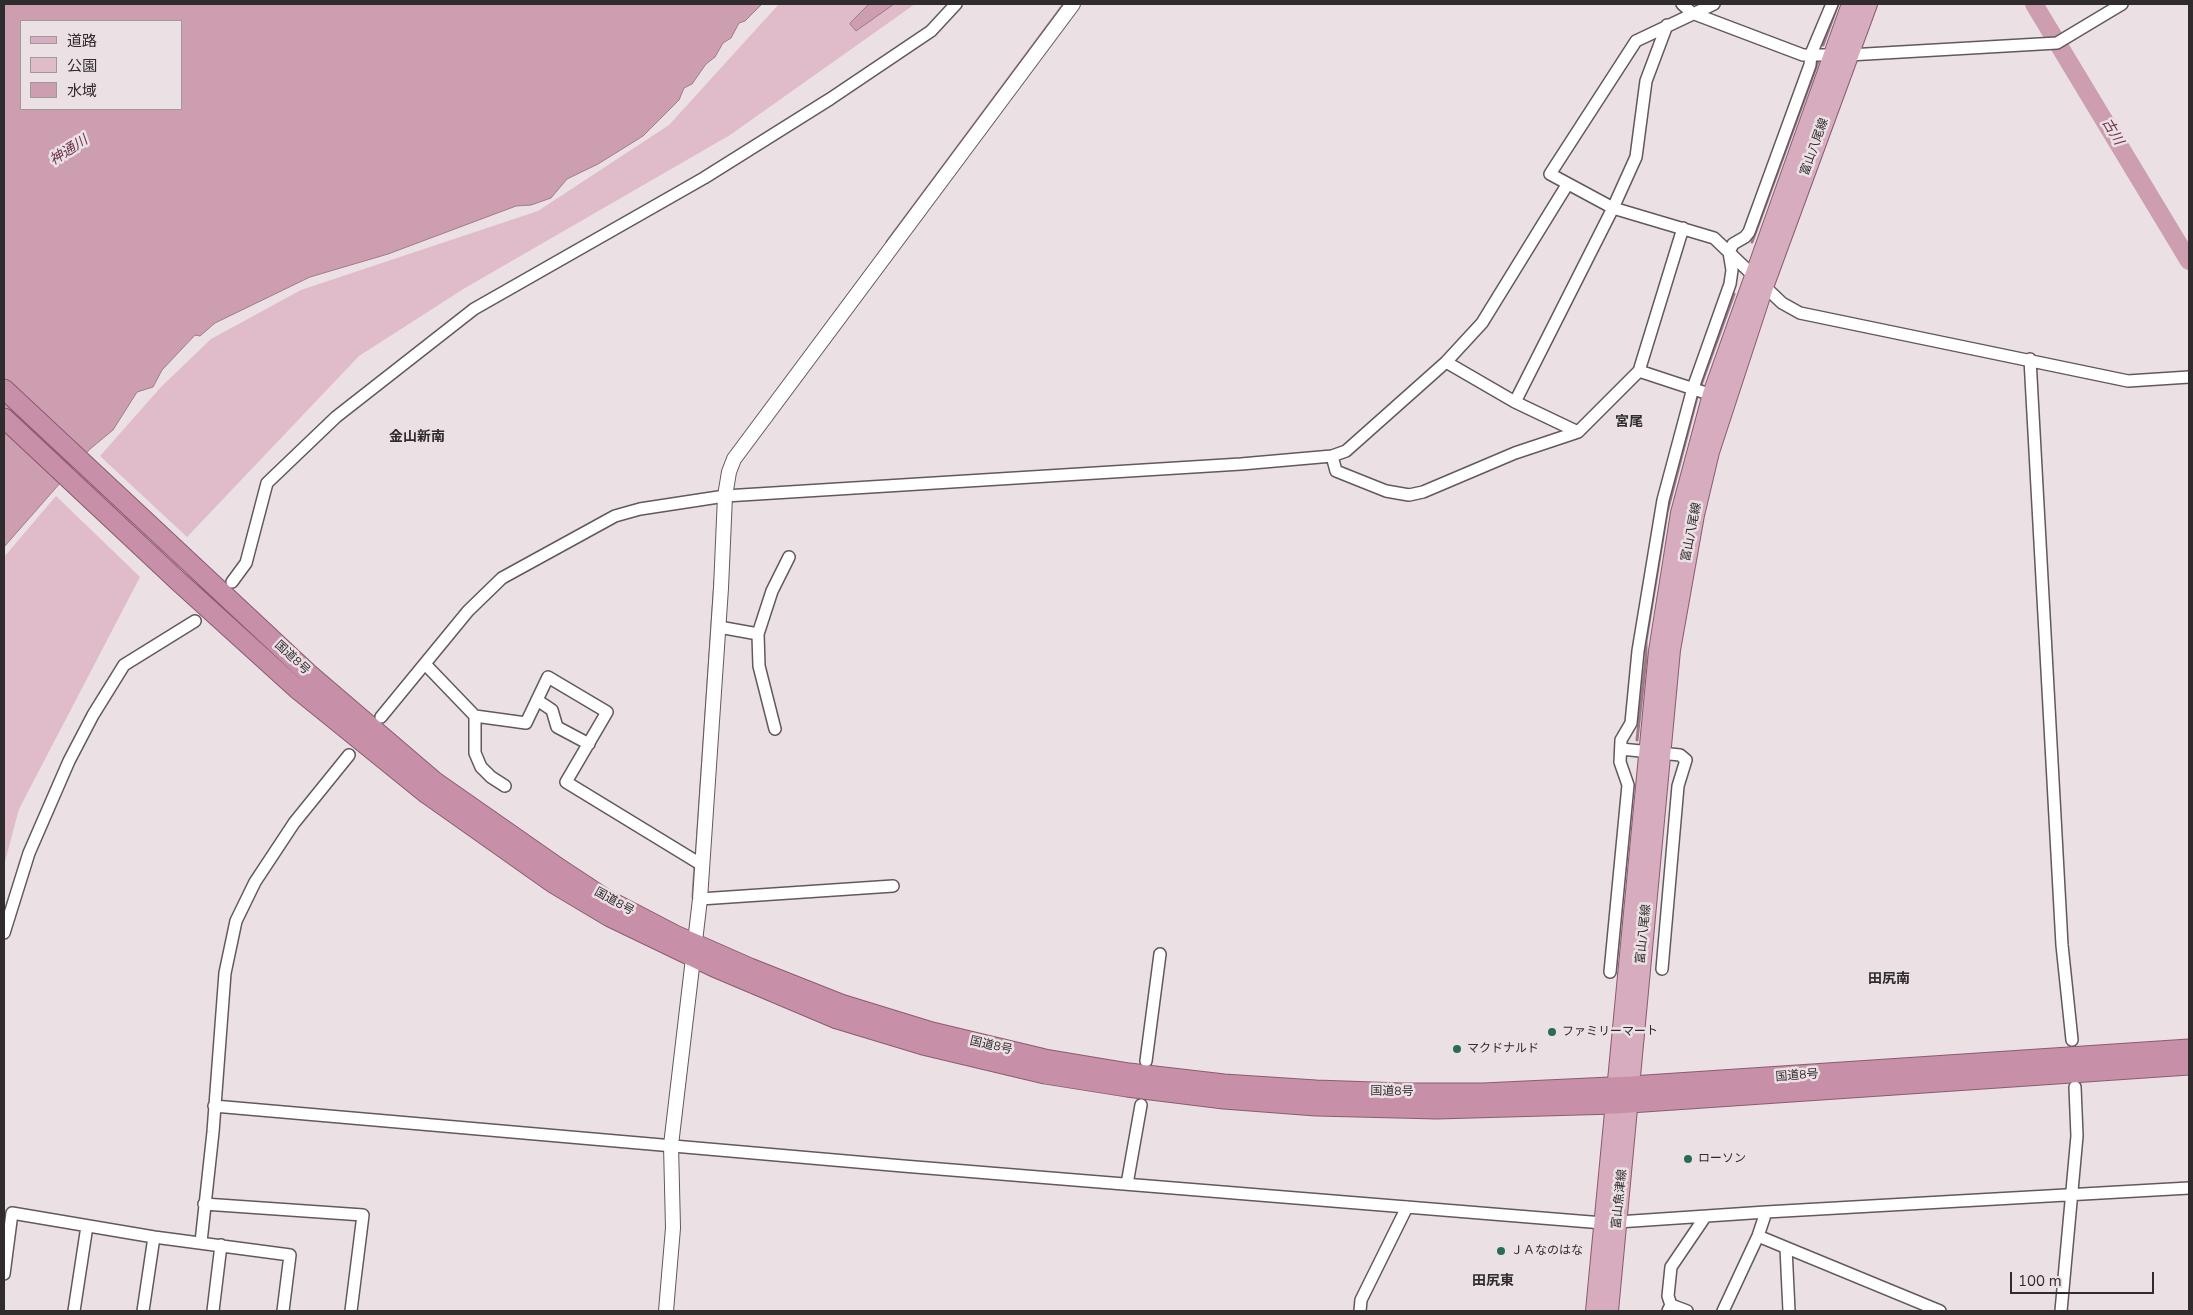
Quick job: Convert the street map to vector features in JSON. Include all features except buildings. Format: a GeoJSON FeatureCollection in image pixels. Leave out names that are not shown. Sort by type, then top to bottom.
{"type":"FeatureCollection","features":[{"type":"Feature","properties":{"kind":"highway","name":"国道8号"},"geometry":{"type":"LineString","coordinates":[[4,390],[310,674],[434,781],[604,898],[694,951]]}},
{"type":"Feature","properties":{"kind":"highway","name":"国道8号"},"geometry":{"type":"LineString","coordinates":[[4,418],[178,581],[296,688],[427,794],[487,838],[569,893],[610,917],[694,951],[837,1019],[923,1045],[1045,1074],[1127,1087],[1224,1099],[1316,1106],[1438,1109],[2189,1049]]}},
{"type":"Feature","properties":{"kind":"highway","name":"国道8号"},"geometry":{"type":"LineString","coordinates":[[1623,1095],[2189,1065]]}},
{"type":"Feature","properties":{"kind":"main road","name":"富山八尾線"},"geometry":{"type":"LineString","coordinates":[[1841,54],[1851,4]]}},
{"type":"Feature","properties":{"kind":"main road","name":"富山八尾線"},"geometry":{"type":"LineString","coordinates":[[1623,1095],[1655,753],[1658,651],[1680,513],[1759,281],[1841,54],[1868,4]]}},
{"type":"Feature","properties":{"kind":"main road","name":"富山魚津線"},"geometry":{"type":"LineString","coordinates":[[1595,1311],[1610,1222],[1623,1095]]}},
{"type":"Feature","properties":{"kind":"main road","name":"富山魚津線"},"geometry":{"type":"LineString","coordinates":[[1609,1311],[1610,1222]]}},
{"type":"Feature","properties":{"kind":"street"},"geometry":{"type":"LineString","coordinates":[[232,582],[246,563],[267,483],[336,417],[474,309],[704,178],[931,31],[956,4]]}},
{"type":"Feature","properties":{"kind":"street"},"geometry":{"type":"LineString","coordinates":[[666,1311],[673,1228],[672,1145],[700,899],[725,496],[729,472],[734,459],[1073,4]]}},
{"type":"Feature","properties":{"kind":"street"},"geometry":{"type":"LineString","coordinates":[[1682,4],[1692,13],[1804,55],[2057,43],[2122,4]]}},
{"type":"Feature","properties":{"kind":"street"},"geometry":{"type":"LineString","coordinates":[[1714,4],[1636,41],[1550,174],[1567,185],[1613,208],[1714,238],[1782,303],[1800,313],[2030,359],[2128,381],[2189,377]]}},
{"type":"Feature","properties":{"kind":"street"},"geometry":{"type":"LineString","coordinates":[[1610,972],[1628,784],[1620,762],[1621,740],[1631,723],[1638,651],[1664,500],[1693,388],[1730,284],[1732,270],[1729,252],[1733,244],[1746,237],[1749,232],[1810,65],[1811,54],[1832,4]]}},
{"type":"Feature","properties":{"kind":"street"},"geometry":{"type":"LineString","coordinates":[[1514,402],[1613,208],[1636,157],[1646,81],[1667,25]]}},
{"type":"Feature","properties":{"kind":"street"},"geometry":{"type":"LineString","coordinates":[[381,717],[468,611],[502,578],[615,516],[640,509],[725,496],[1332,456],[1346,451],[1446,362],[1482,323],[1567,185]]}},
{"type":"Feature","properties":{"kind":"street"},"geometry":{"type":"LineString","coordinates":[[1332,456],[1336,471],[1386,491],[1408,495],[1423,492],[1515,453],[1578,432],[1639,371],[1683,228]]}},
{"type":"Feature","properties":{"kind":"street"},"geometry":{"type":"LineString","coordinates":[[2030,359],[2062,936],[2072,1040]]}},
{"type":"Feature","properties":{"kind":"street"},"geometry":{"type":"LineString","coordinates":[[1446,362],[1514,402],[1578,432]]}},
{"type":"Feature","properties":{"kind":"street"},"geometry":{"type":"LineString","coordinates":[[1639,371],[1719,397]]}},
{"type":"Feature","properties":{"kind":"street"},"geometry":{"type":"LineString","coordinates":[[775,729],[759,666],[758,634],[772,591],[789,557]]}},
{"type":"Feature","properties":{"kind":"street"},"geometry":{"type":"LineString","coordinates":[[4,933],[37,833],[69,762],[109,689],[124,665],[195,621]]}},
{"type":"Feature","properties":{"kind":"street"},"geometry":{"type":"LineString","coordinates":[[718,627],[758,634]]}},
{"type":"Feature","properties":{"kind":"street"},"geometry":{"type":"LineString","coordinates":[[425,664],[475,716],[526,723],[548,677],[607,712],[566,782],[702,865]]}},
{"type":"Feature","properties":{"kind":"street"},"geometry":{"type":"LineString","coordinates":[[537,700],[552,710],[557,727],[589,744]]}},
{"type":"Feature","properties":{"kind":"street"},"geometry":{"type":"LineString","coordinates":[[475,716],[475,754],[486,772],[505,786]]}},
{"type":"Feature","properties":{"kind":"street"},"geometry":{"type":"LineString","coordinates":[[1621,749],[1680,755],[1686,760],[1678,786],[1662,969]]}},
{"type":"Feature","properties":{"kind":"street"},"geometry":{"type":"LineString","coordinates":[[201,1242],[225,973],[236,921],[255,882],[294,823],[349,756]]}},
{"type":"Feature","properties":{"kind":"street"},"geometry":{"type":"LineString","coordinates":[[700,899],[893,886]]}},
{"type":"Feature","properties":{"kind":"street"},"geometry":{"type":"LineString","coordinates":[[1146,1061],[1160,954]]}},
{"type":"Feature","properties":{"kind":"street"},"geometry":{"type":"LineString","coordinates":[[2061,1311],[2077,1136],[2075,1087]]}},
{"type":"Feature","properties":{"kind":"street"},"geometry":{"type":"LineString","coordinates":[[1127,1184],[1141,1105]]}},
{"type":"Feature","properties":{"kind":"street"},"geometry":{"type":"LineString","coordinates":[[214,1106],[1127,1184],[1610,1222],[2189,1188]]}},
{"type":"Feature","properties":{"kind":"street"},"geometry":{"type":"LineString","coordinates":[[204,1204],[363,1215],[351,1311]]}},
{"type":"Feature","properties":{"kind":"street"},"geometry":{"type":"LineString","coordinates":[[1360,1311],[1361,1300],[1407,1207]]}},
{"type":"Feature","properties":{"kind":"street"},"geometry":{"type":"LineString","coordinates":[[1723,1311],[1758,1236],[1766,1212]]}},
{"type":"Feature","properties":{"kind":"street"},"geometry":{"type":"LineString","coordinates":[[4,1274],[12,1213],[154,1237],[290,1255],[283,1311]]}},
{"type":"Feature","properties":{"kind":"street"},"geometry":{"type":"LineString","coordinates":[[1686,1311],[1670,1308],[1668,1296],[1671,1267],[1705,1217]]}},
{"type":"Feature","properties":{"kind":"street"},"geometry":{"type":"LineString","coordinates":[[74,1311],[87,1226]]}},
{"type":"Feature","properties":{"kind":"street"},"geometry":{"type":"LineString","coordinates":[[1758,1236],[1940,1311]]}},
{"type":"Feature","properties":{"kind":"street"},"geometry":{"type":"LineString","coordinates":[[144,1311],[154,1237]]}},
{"type":"Feature","properties":{"kind":"street"},"geometry":{"type":"LineString","coordinates":[[213,1311],[221,1246]]}},
{"type":"Feature","properties":{"kind":"street"},"geometry":{"type":"LineString","coordinates":[[1786,1248],[1788,1311]]}},
{"type":"Feature","properties":{"kind":"green space"},"geometry":{"type":"Polygon","coordinates":[[[779,4],[915,4],[730,135],[465,288],[359,356],[187,537],[100,456],[161,387],[211,339],[301,290],[538,211],[669,125],[779,4]]]}},
{"type":"Feature","properties":{"kind":"green space"},"geometry":{"type":"Polygon","coordinates":[[[56,496],[140,577],[19,809],[4,865],[4,557],[56,496]]]}},
{"type":"Feature","properties":{"kind":"water","name":"神通川"},"geometry":{"type":"Polygon","coordinates":[[[4,4],[762,4],[745,21],[739,23],[731,38],[723,43],[715,57],[706,64],[692,84],[684,88],[679,100],[643,136],[598,164],[567,179],[551,198],[531,205],[516,206],[388,254],[310,277],[215,323],[200,336],[195,335],[162,370],[153,387],[137,392],[113,430],[90,449],[4,547],[4,4]]]}},
{"type":"Feature","properties":{"kind":"water"},"geometry":{"type":"Polygon","coordinates":[[[869,4],[894,4],[856,31],[850,24],[869,4]]]}},
{"type":"Feature","properties":{"kind":"waterway"},"geometry":{"type":"LineString","coordinates":[[887,242],[1064,4]]}},
{"type":"Feature","properties":{"kind":"waterway"},"geometry":{"type":"LineString","coordinates":[[1823,45],[1838,4]]}},
{"type":"Feature","properties":{"kind":"waterway","name":"古川"},"geometry":{"type":"LineString","coordinates":[[2034,4],[2189,261]]}},
{"type":"Feature","properties":{"kind":"waterway"},"geometry":{"type":"LineString","coordinates":[[1752,242],[1819,59]]}},
{"type":"Feature","properties":{"kind":"waterway"},"geometry":{"type":"LineString","coordinates":[[1637,740],[1646,658],[1646,641],[1667,512],[1698,393],[1734,294]]}},
{"type":"Feature","properties":{"kind":"waterway"},"geometry":{"type":"LineString","coordinates":[[696,858],[715,580]]}},
{"type":"Feature","properties":{"kind":"waterway"},"geometry":{"type":"LineString","coordinates":[[693,897],[695,865]]}},
{"type":"Feature","properties":{"kind":"place","name":"ファミリーマート"},"geometry":{"type":"Point","coordinates":[1552,1032]}},
{"type":"Feature","properties":{"kind":"place","name":"マクドナルド"},"geometry":{"type":"Point","coordinates":[1457,1049]}},
{"type":"Feature","properties":{"kind":"place","name":"ローソン"},"geometry":{"type":"Point","coordinates":[1688,1159]}},
{"type":"Feature","properties":{"kind":"place","name":"ＪＡなのはな"},"geometry":{"type":"Point","coordinates":[1501,1251]}},
{"type":"Feature","properties":{"kind":"district","name":"宮尾"},"geometry":{"type":"Point","coordinates":[1629,423]}},
{"type":"Feature","properties":{"kind":"district","name":"金山新南"},"geometry":{"type":"Point","coordinates":[417,438]}},
{"type":"Feature","properties":{"kind":"district","name":"田尻南"},"geometry":{"type":"Point","coordinates":[1889,980]}},
{"type":"Feature","properties":{"kind":"district","name":"田尻東"},"geometry":{"type":"Point","coordinates":[1493,1282]}}]}
